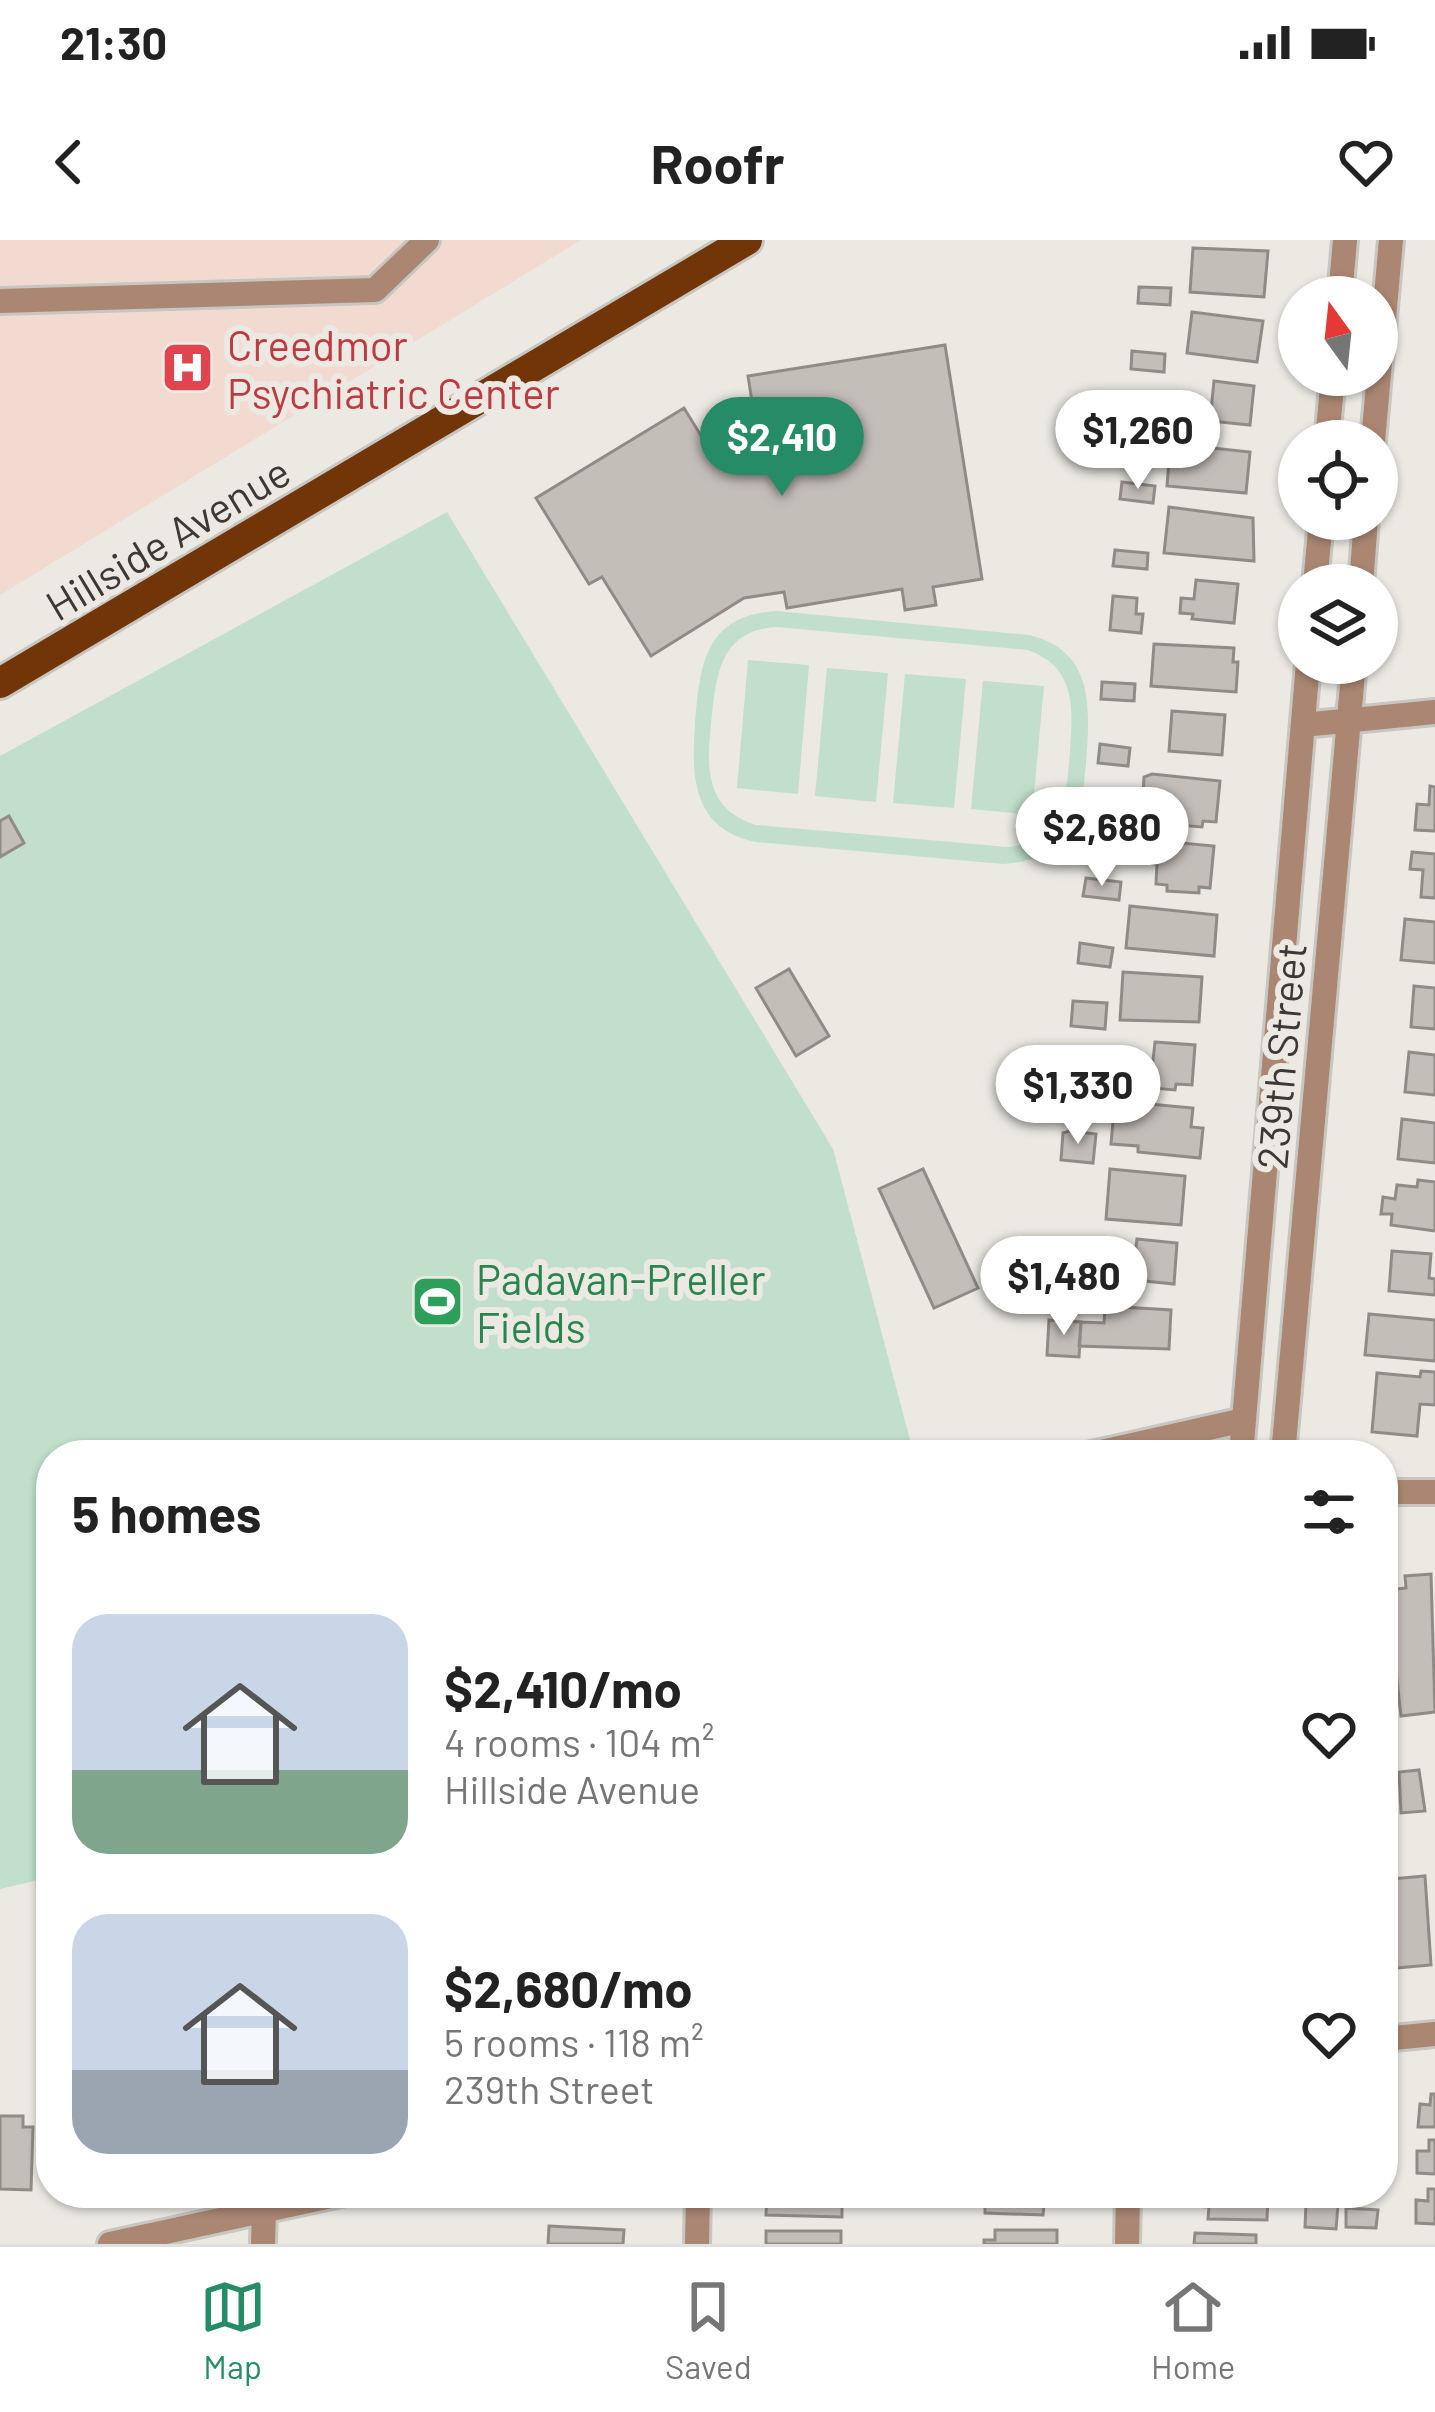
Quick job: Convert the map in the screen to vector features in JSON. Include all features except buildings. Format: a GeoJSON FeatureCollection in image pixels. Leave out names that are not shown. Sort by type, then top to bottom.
{"type":"FeatureCollection","features":[{"type":"Feature","properties":{"kind":"main road","name":"Hillside Avenue"},"geometry":{"type":"LineString","coordinates":[[0,683],[747,240]]}},
{"type":"Feature","properties":{"kind":"street"},"geometry":{"type":"LineString","coordinates":[[0,301],[375,290],[427,240]]}},
{"type":"Feature","properties":{"kind":"street"},"geometry":{"type":"LineString","coordinates":[[1342,276],[1345,240]]}},
{"type":"Feature","properties":{"kind":"street"},"geometry":{"type":"LineString","coordinates":[[1375,420],[1391,240]]}},
{"type":"Feature","properties":{"kind":"street","name":"239th Street"},"geometry":{"type":"LineString","coordinates":[[1242,1440],[1307,684]]}},
{"type":"Feature","properties":{"kind":"street","name":"239th Street"},"geometry":{"type":"LineString","coordinates":[[1284,1440],[1352,684]]}},
{"type":"Feature","properties":{"kind":"street"},"geometry":{"type":"LineString","coordinates":[[1303,725],[1435,712]]}},
{"type":"Feature","properties":{"kind":"street"},"geometry":{"type":"LineString","coordinates":[[1155,1440],[1244,1420]]}},
{"type":"Feature","properties":{"kind":"street"},"geometry":{"type":"LineString","coordinates":[[1398,1492],[1435,1492]]}},
{"type":"Feature","properties":{"kind":"street"},"geometry":{"type":"LineString","coordinates":[[1398,2038],[1435,2034]]}},
{"type":"Feature","properties":{"kind":"street"},"geometry":{"type":"LineString","coordinates":[[110,2244],[269,2208]]}},
{"type":"Feature","properties":{"kind":"street"},"geometry":{"type":"LineString","coordinates":[[697,2244],[698,2208]]}},
{"type":"Feature","properties":{"kind":"street"},"geometry":{"type":"LineString","coordinates":[[1127,2244],[1128,2208]]}},
{"type":"Feature","properties":{"kind":"street"},"geometry":{"type":"LineString","coordinates":[[263,2244],[264,2209]]}},
{"type":"Feature","properties":{"kind":"shaded area","name":"Creedmor Psychiatric Center"},"geometry":{"type":"Polygon","coordinates":[[[0,240],[581,240],[0,595],[0,240]]]}},
{"type":"Feature","properties":{"kind":"green space","name":"Padavan-Preller Fields"},"geometry":{"type":"Polygon","coordinates":[[[447,512],[833,1149],[910,1440],[36,1440],[36,1881],[0,1889],[0,756],[447,512]]]}},
{"type":"Feature","properties":{"kind":"green space"},"geometry":{"type":"Polygon","coordinates":[[[777,611],[1029,635],[1051,643],[1077,668],[1087,703],[1083,794],[1069,832],[1042,855],[1003,864],[756,842],[719,826],[700,798],[696,782],[700,683],[710,647],[720,633],[753,615],[777,611]],[[777,627],[745,636],[726,655],[717,682],[709,765],[717,795],[738,817],[756,825],[1008,847],[1026,843],[1051,826],[1064,800],[1071,719],[1063,678],[1044,657],[1028,650],[777,627]]]}},
{"type":"Feature","properties":{"kind":"green space"},"geometry":{"type":"Polygon","coordinates":[[[748,660],[809,665],[798,794],[737,788],[748,660]]]}},
{"type":"Feature","properties":{"kind":"green space"},"geometry":{"type":"Polygon","coordinates":[[[827,668],[888,673],[876,802],[815,796],[827,668]]]}},
{"type":"Feature","properties":{"kind":"green space"},"geometry":{"type":"Polygon","coordinates":[[[905,674],[966,679],[954,808],[893,803],[905,674]]]}},
{"type":"Feature","properties":{"kind":"green space"},"geometry":{"type":"Polygon","coordinates":[[[983,681],[1044,686],[1032,815],[971,809],[983,681]]]}},
{"type":"Feature","properties":{"kind":"place","name":"Creedmor Psychiatric Center"},"geometry":{"type":"Point","coordinates":[188,368]}},
{"type":"Feature","properties":{"kind":"place","name":"Padavan-Preller Fields"},"geometry":{"type":"Point","coordinates":[437,1302]}}]}
